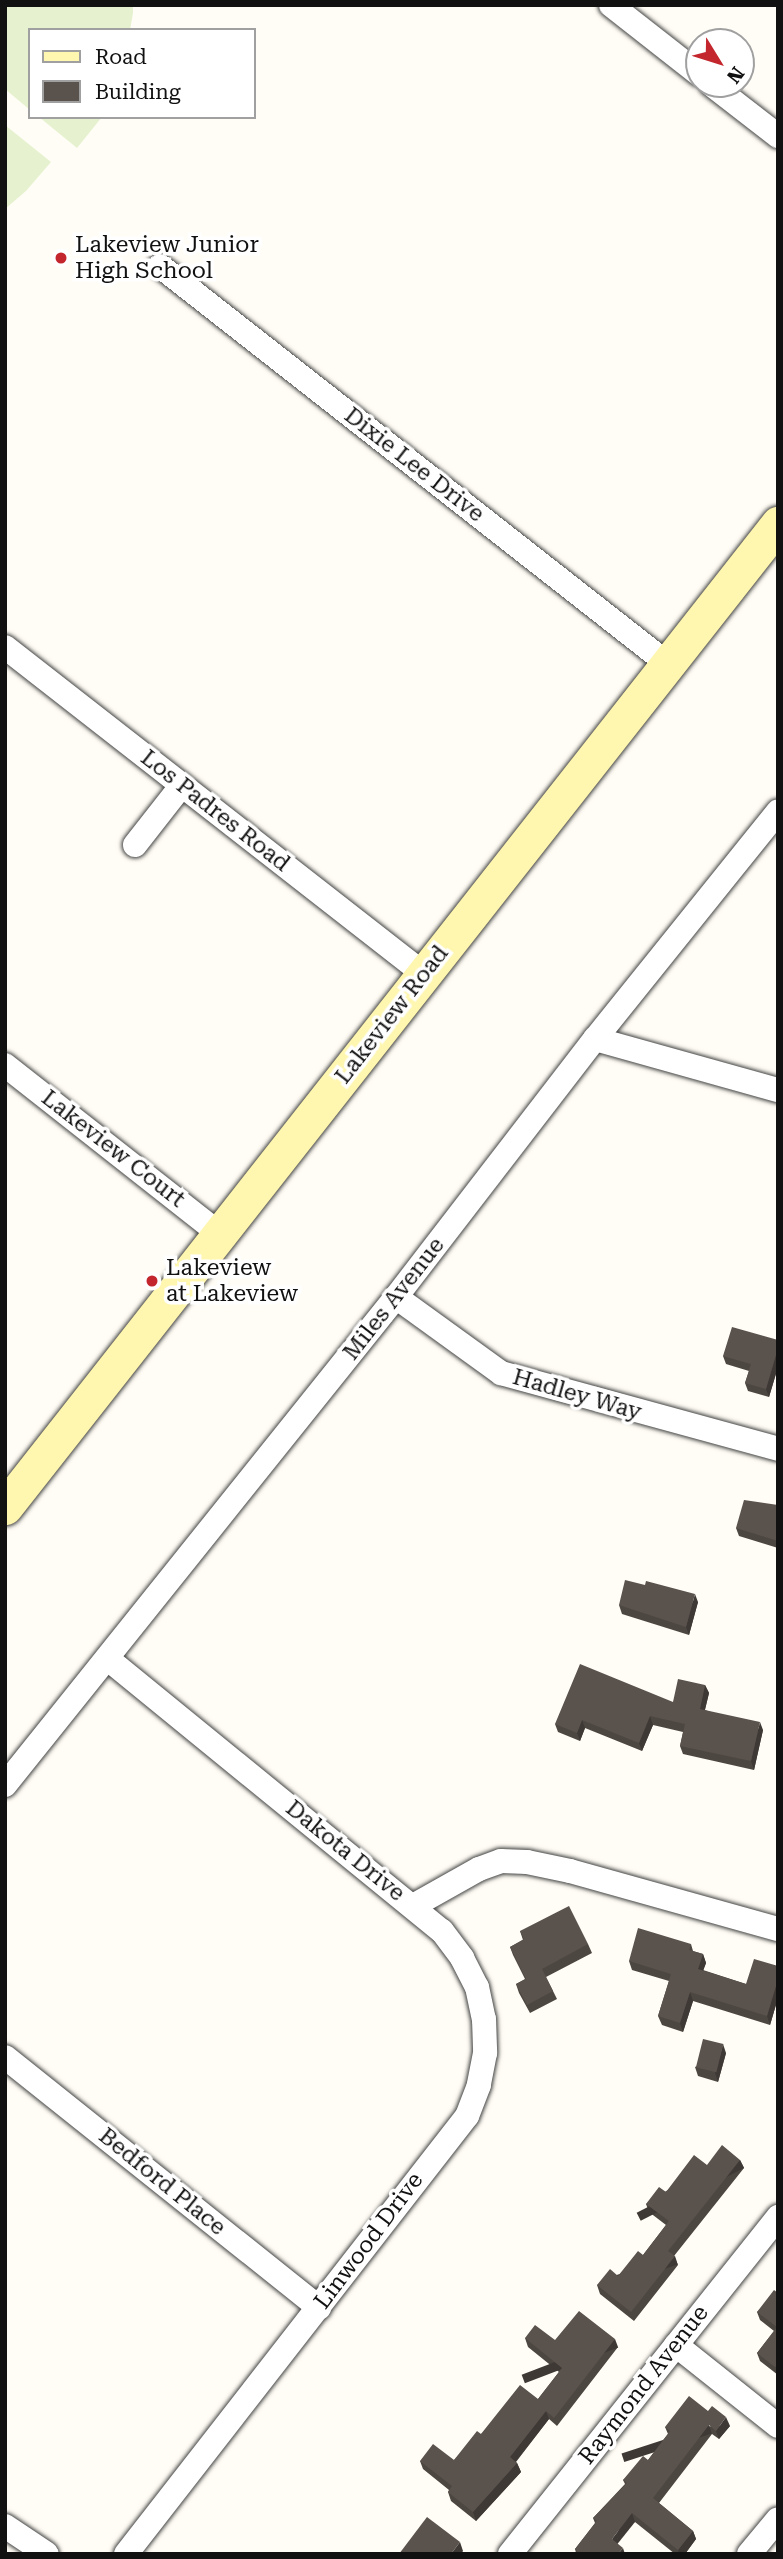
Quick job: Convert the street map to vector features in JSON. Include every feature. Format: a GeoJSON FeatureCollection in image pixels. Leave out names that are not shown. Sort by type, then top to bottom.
{"type":"FeatureCollection","features":[{"type":"Feature","properties":{"kind":"main road","name":"Lakeview Road"},"geometry":{"type":"LineString","coordinates":[[5,1507],[778,524]]}},
{"type":"Feature","properties":{"kind":"street"},"geometry":{"type":"LineString","coordinates":[[611,5],[685,64]]}},
{"type":"Feature","properties":{"kind":"street"},"geometry":{"type":"LineString","coordinates":[[729,98],[778,136]]}},
{"type":"Feature","properties":{"kind":"street","name":"Dixie Lee Drive"},"geometry":{"type":"LineString","coordinates":[[160,266],[668,664]]}},
{"type":"Feature","properties":{"kind":"street","name":"Los Padres Road"},"geometry":{"type":"LineString","coordinates":[[5,647],[424,974]]}},
{"type":"Feature","properties":{"kind":"street"},"geometry":{"type":"LineString","coordinates":[[135,845],[182,785]]}},
{"type":"Feature","properties":{"kind":"street","name":"Miles Avenue"},"geometry":{"type":"LineString","coordinates":[[5,1785],[396,1297],[595,1039],[778,811]]}},
{"type":"Feature","properties":{"kind":"street"},"geometry":{"type":"LineString","coordinates":[[595,1039],[778,1090]]}},
{"type":"Feature","properties":{"kind":"street","name":"Lakeview Court"},"geometry":{"type":"LineString","coordinates":[[5,1065],[220,1234]]}},
{"type":"Feature","properties":{"kind":"street","name":"Hadley Way"},"geometry":{"type":"LineString","coordinates":[[396,1297],[501,1373],[778,1450]]}},
{"type":"Feature","properties":{"kind":"street","name":"Dakota Drive"},"geometry":{"type":"LineString","coordinates":[[108,1659],[413,1906],[479,1869],[501,1861],[527,1862],[570,1871],[778,1929]]}},
{"type":"Feature","properties":{"kind":"street","name":"Linwood Drive"},"geometry":{"type":"LineString","coordinates":[[127,2554],[467,2116],[479,2085],[485,2053],[485,2030],[477,1987],[463,1958],[442,1931],[413,1906]]}},
{"type":"Feature","properties":{"kind":"street","name":"Bedford Place"},"geometry":{"type":"LineString","coordinates":[[5,2057],[319,2308]]}},
{"type":"Feature","properties":{"kind":"street","name":"Raymond Avenue"},"geometry":{"type":"LineString","coordinates":[[510,2554],[778,2217]]}},
{"type":"Feature","properties":{"kind":"street"},"geometry":{"type":"LineString","coordinates":[[676,2345],[778,2426]]}},
{"type":"Feature","properties":{"kind":"street"},"geometry":{"type":"LineString","coordinates":[[749,2554],[778,2519]]}},
{"type":"Feature","properties":{"kind":"street"},"geometry":{"type":"LineString","coordinates":[[5,2526],[47,2554]]}},
{"type":"Feature","properties":{"kind":"green space"},"geometry":{"type":"Polygon","coordinates":[[[5,5],[133,5],[130,28],[28,28],[28,108],[5,89],[5,5]]]}},
{"type":"Feature","properties":{"kind":"green space"},"geometry":{"type":"Polygon","coordinates":[[[41,119],[100,119],[77,148],[41,119]]]}},
{"type":"Feature","properties":{"kind":"green space"},"geometry":{"type":"Polygon","coordinates":[[[5,125],[51,162],[26,191],[5,209],[5,125]]]}},
{"type":"Feature","properties":{"kind":"building"},"geometry":{"type":"Polygon","coordinates":[[[732,1327],[778,1340],[766,1389],[745,1383],[751,1364],[723,1356],[732,1327]]]}},
{"type":"Feature","properties":{"kind":"building"},"geometry":{"type":"Polygon","coordinates":[[[744,1500],[778,1505],[778,1541],[736,1528],[744,1500]]]}},
{"type":"Feature","properties":{"kind":"building"},"geometry":{"type":"Polygon","coordinates":[[[625,1580],[645,1585],[646,1581],[695,1594],[686,1627],[619,1605],[625,1580]]]}},
{"type":"Feature","properties":{"kind":"building"},"geometry":{"type":"Polygon","coordinates":[[[580,1664],[673,1702],[678,1679],[705,1685],[700,1709],[760,1722],[751,1761],[680,1746],[685,1724],[650,1716],[639,1743],[582,1720],[577,1733],[555,1724],[580,1664]]]}},
{"type":"Feature","properties":{"kind":"building"},"geometry":{"type":"Polygon","coordinates":[[[569,1906],[588,1944],[542,1969],[553,1991],[527,2005],[516,1984],[526,1979],[510,1947],[524,1939],[520,1931],[569,1906]]]}},
{"type":"Feature","properties":{"kind":"building"},"geometry":{"type":"Polygon","coordinates":[[[638,1928],[691,1944],[689,1950],[703,1954],[698,1969],[746,1984],[754,1959],[778,1966],[778,1979],[767,2016],[690,1992],[680,2023],[658,2016],[671,1974],[629,1961],[638,1928]]]}},
{"type":"Feature","properties":{"kind":"building"},"geometry":{"type":"Polygon","coordinates":[[[703,2039],[723,2044],[716,2072],[696,2067],[703,2039]]]}},
{"type":"Feature","properties":{"kind":"building"},"geometry":{"type":"Polygon","coordinates":[[[722,2145],[740,2160],[668,2251],[675,2256],[631,2312],[597,2285],[610,2269],[618,2276],[638,2251],[643,2255],[669,2221],[646,2204],[659,2187],[666,2192],[694,2155],[707,2165],[722,2145]]]}},
{"type":"Feature","properties":{"kind":"building"},"geometry":{"type":"Polygon","coordinates":[[[774,2290],[778,2293],[778,2364],[775,2367],[757,2353],[777,2327],[757,2312],[774,2290]]]}},
{"type":"Feature","properties":{"kind":"building"},"geometry":{"type":"Polygon","coordinates":[[[579,2311],[615,2339],[554,2418],[546,2411],[510,2457],[517,2463],[473,2512],[448,2492],[452,2486],[420,2461],[433,2444],[454,2460],[477,2431],[481,2434],[520,2385],[538,2399],[562,2368],[525,2338],[535,2325],[555,2340],[579,2311]]]}},
{"type":"Feature","properties":{"kind":"building"},"geometry":{"type":"Polygon","coordinates":[[[689,2396],[708,2411],[712,2406],[726,2417],[716,2431],[709,2425],[653,2498],[693,2531],[678,2550],[632,2513],[612,2539],[623,2548],[618,2554],[575,2554],[575,2549],[597,2521],[593,2518],[627,2483],[623,2480],[643,2456],[648,2460],[670,2431],[665,2427],[689,2396]]]}},
{"type":"Feature","properties":{"kind":"building"},"geometry":{"type":"Polygon","coordinates":[[[427,2517],[460,2542],[451,2554],[399,2554],[427,2517]]]}},
{"type":"Feature","properties":{"kind":"place","name":"Lakeview Junior High School"},"geometry":{"type":"Point","coordinates":[61,258]}},
{"type":"Feature","properties":{"kind":"place","name":"Lakeview at Lakeview"},"geometry":{"type":"Point","coordinates":[152,1281]}}]}
